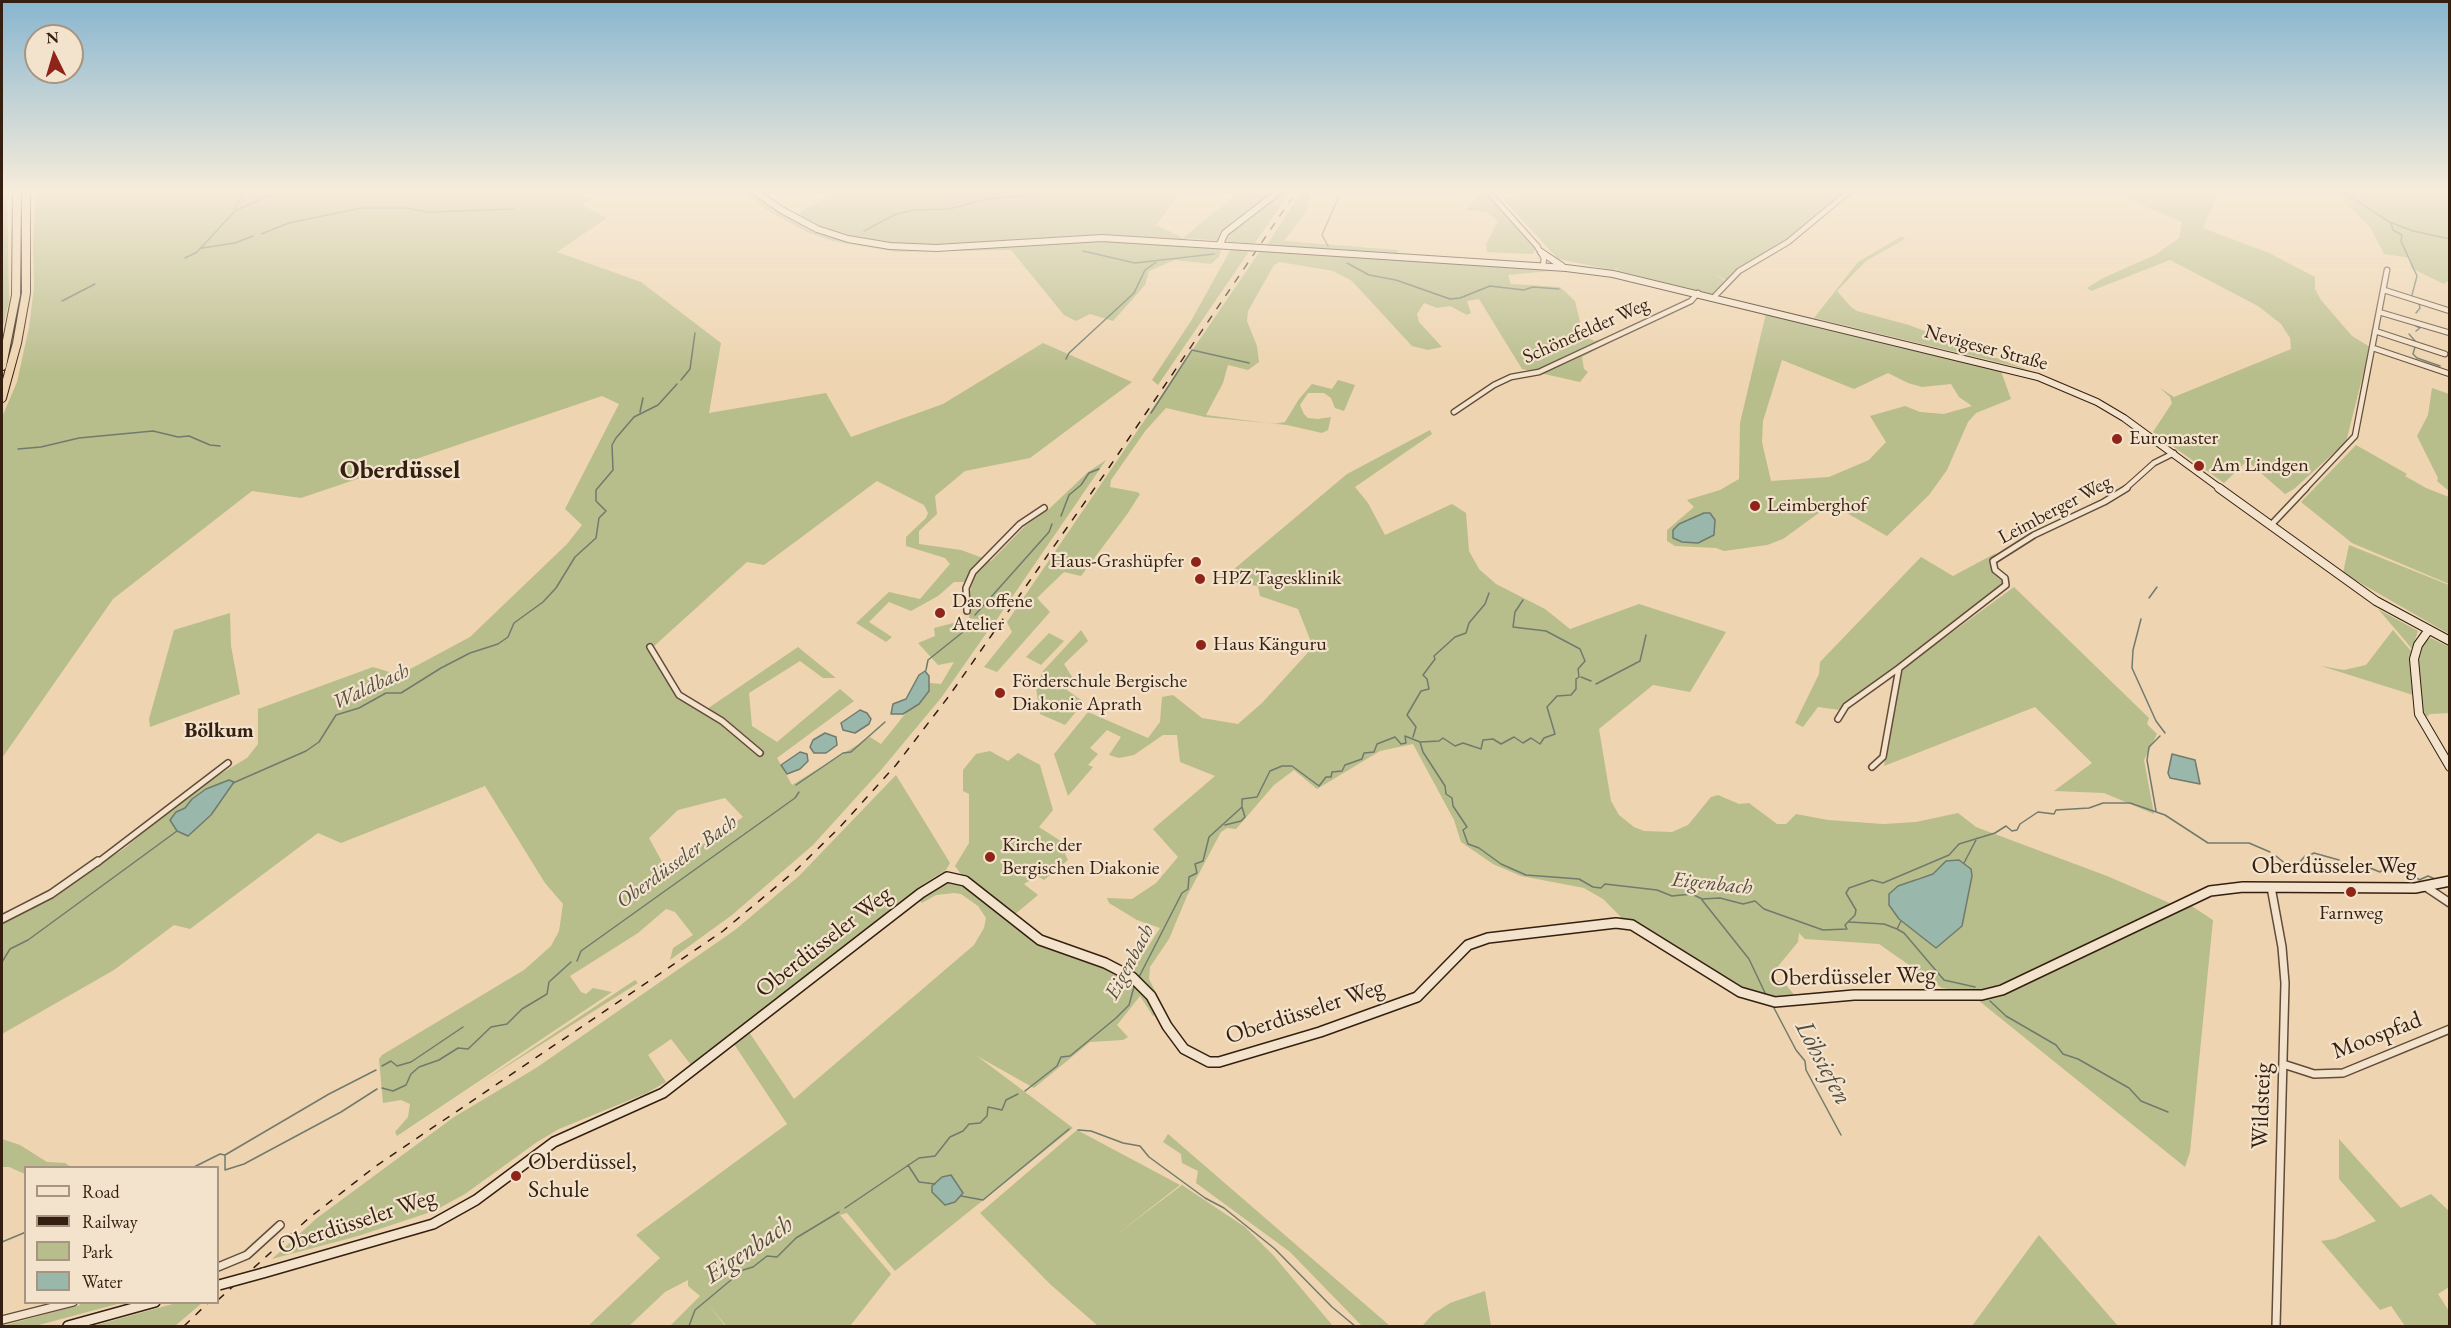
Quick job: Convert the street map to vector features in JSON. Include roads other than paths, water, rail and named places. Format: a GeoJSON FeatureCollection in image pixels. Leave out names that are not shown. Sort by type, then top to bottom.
{"type":"FeatureCollection","features":[{"type":"Feature","properties":{"kind":"highway"},"geometry":{"type":"LineString","coordinates":[[2,366],[13,320],[17,251]]}},
{"type":"Feature","properties":{"kind":"highway"},"geometry":{"type":"LineString","coordinates":[[2,398],[17,343],[26,286],[26,251]]}},
{"type":"Feature","properties":{"kind":"main road","name":"Nevigeser Straße"},"geometry":{"type":"LineString","coordinates":[[1307,251],[1544,266],[1614,274],[2038,377],[2097,402],[2174,453],[2376,601],[2450,641]]}},
{"type":"Feature","properties":{"kind":"main road"},"geometry":{"type":"LineString","coordinates":[[1541,252],[1566,268]]}},
{"type":"Feature","properties":{"kind":"main road"},"geometry":{"type":"LineString","coordinates":[[2428,631],[2418,645],[2414,659],[2419,714],[2450,767]]}},
{"type":"Feature","properties":{"kind":"main road","name":"Oberdüsseler Weg"},"geometry":{"type":"LineString","coordinates":[[219,1285],[433,1224],[482,1196],[550,1145],[663,1093],[927,889],[951,874],[965,881],[1040,940],[1105,963],[1132,977],[1141,984],[1184,1049],[1201,1059],[1219,1062],[1320,1032],[1417,997],[1468,945],[1488,938],[1616,923],[1632,925],[1647,932],[1740,992],[1761,1000],[1775,1002],[1854,995],[1982,994],[2002,990],[2195,896],[2225,888],[2426,887],[2450,881]]}},
{"type":"Feature","properties":{"kind":"main road"},"geometry":{"type":"LineString","coordinates":[[68,1326],[148,1304]]}},
{"type":"Feature","properties":{"kind":"street"},"geometry":{"type":"LineString","coordinates":[[1714,297],[1739,271],[1773,251]]}},
{"type":"Feature","properties":{"kind":"street"},"geometry":{"type":"LineString","coordinates":[[1541,252],[1544,266]]}},
{"type":"Feature","properties":{"kind":"street"},"geometry":{"type":"LineString","coordinates":[[2271,525],[2355,436],[2387,270]]}},
{"type":"Feature","properties":{"kind":"street"},"geometry":{"type":"LineString","coordinates":[[2384,290],[2450,311]]}},
{"type":"Feature","properties":{"kind":"street","name":"Schönefelder Weg"},"geometry":{"type":"LineString","coordinates":[[1454,412],[1494,385],[1511,377],[1539,372],[1691,301],[1698,293]]}},
{"type":"Feature","properties":{"kind":"street"},"geometry":{"type":"LineString","coordinates":[[2379,312],[2450,333]]}},
{"type":"Feature","properties":{"kind":"street"},"geometry":{"type":"LineString","coordinates":[[2375,332],[2445,354]]}},
{"type":"Feature","properties":{"kind":"street"},"geometry":{"type":"LineString","coordinates":[[2373,348],[2450,374]]}},
{"type":"Feature","properties":{"kind":"street","name":"Leimberger Weg"},"geometry":{"type":"LineString","coordinates":[[1899,668],[2006,585],[2005,578],[1993,565],[1993,561],[2000,555],[2034,535],[2104,502],[2130,486],[2154,463],[2174,453]]}},
{"type":"Feature","properties":{"kind":"street"},"geometry":{"type":"LineString","coordinates":[[967,611],[966,588],[974,572],[1020,525],[1044,508]]}},
{"type":"Feature","properties":{"kind":"street"},"geometry":{"type":"LineString","coordinates":[[650,647],[652,654],[679,695],[722,721],[751,748],[760,753]]}},
{"type":"Feature","properties":{"kind":"street"},"geometry":{"type":"LineString","coordinates":[[1838,718],[1846,706],[1899,668]]}},
{"type":"Feature","properties":{"kind":"street"},"geometry":{"type":"LineString","coordinates":[[1872,767],[1883,757],[1899,668]]}},
{"type":"Feature","properties":{"kind":"street"},"geometry":{"type":"LineString","coordinates":[[2,919],[51,894],[86,870],[135,835],[192,788],[228,764]]}},
{"type":"Feature","properties":{"kind":"street","name":"Wildsteig"},"geometry":{"type":"LineString","coordinates":[[2271,887],[2282,947],[2285,983],[2276,1326]]}},
{"type":"Feature","properties":{"kind":"street"},"geometry":{"type":"LineString","coordinates":[[2426,887],[2450,903]]}},
{"type":"Feature","properties":{"kind":"street","name":"Moospfad"},"geometry":{"type":"LineString","coordinates":[[2283,1064],[2314,1074],[2343,1073],[2450,1029]]}},
{"type":"Feature","properties":{"kind":"street","name":"Oberdüsseler Weg"},"geometry":{"type":"LineString","coordinates":[[219,1267],[247,1255],[280,1225]]}},
{"type":"Feature","properties":{"kind":"street"},"geometry":{"type":"LineString","coordinates":[[2,1320],[65,1304]]}},
{"type":"Feature","properties":{"kind":"water"},"geometry":{"type":"Polygon","coordinates":[[[1704,513],[1710,513],[1715,520],[1714,535],[1698,543],[1682,542],[1673,538],[1673,530],[1679,524],[1704,513]]]}},
{"type":"Feature","properties":{"kind":"water"},"geometry":{"type":"Polygon","coordinates":[[[925,671],[929,676],[929,691],[919,704],[903,714],[891,714],[893,704],[906,699],[919,675],[925,671]]]}},
{"type":"Feature","properties":{"kind":"water"},"geometry":{"type":"Polygon","coordinates":[[[860,710],[867,713],[871,719],[869,724],[855,733],[843,730],[841,723],[860,710]]]}},
{"type":"Feature","properties":{"kind":"water"},"geometry":{"type":"Polygon","coordinates":[[[825,733],[836,737],[837,745],[826,753],[814,753],[810,747],[813,740],[825,733]]]}},
{"type":"Feature","properties":{"kind":"water"},"geometry":{"type":"Polygon","coordinates":[[[800,752],[807,754],[808,761],[800,769],[787,774],[781,765],[800,752]]]}},
{"type":"Feature","properties":{"kind":"water"},"geometry":{"type":"Polygon","coordinates":[[[2172,754],[2195,760],[2200,784],[2170,778],[2168,773],[2172,754]]]}},
{"type":"Feature","properties":{"kind":"water"},"geometry":{"type":"Polygon","coordinates":[[[229,780],[234,782],[211,815],[188,836],[177,831],[170,820],[176,812],[185,808],[192,799],[206,789],[229,780]]]}},
{"type":"Feature","properties":{"kind":"water"},"geometry":{"type":"Polygon","coordinates":[[[1959,860],[1971,869],[1972,876],[1962,926],[1936,948],[1899,919],[1889,905],[1889,894],[1898,886],[1933,874],[1946,861],[1959,860]]]}},
{"type":"Feature","properties":{"kind":"water"},"geometry":{"type":"Polygon","coordinates":[[[951,1175],[963,1193],[955,1202],[945,1205],[932,1192],[932,1186],[942,1177],[951,1175]]]}},
{"type":"Feature","properties":{"kind":"waterway"},"geometry":{"type":"LineString","coordinates":[[185,258],[198,251]]}},
{"type":"Feature","properties":{"kind":"waterway"},"geometry":{"type":"LineString","coordinates":[[1083,251],[1135,263],[1159,260]]}},
{"type":"Feature","properties":{"kind":"waterway"},"geometry":{"type":"LineString","coordinates":[[2406,251],[2417,276],[2412,295]]}},
{"type":"Feature","properties":{"kind":"waterway"},"geometry":{"type":"LineString","coordinates":[[1159,260],[1214,254]]}},
{"type":"Feature","properties":{"kind":"waterway"},"geometry":{"type":"LineString","coordinates":[[1066,359],[1069,353],[1134,293],[1145,270],[1159,260]]}},
{"type":"Feature","properties":{"kind":"waterway"},"geometry":{"type":"LineString","coordinates":[[1347,263],[1369,275],[1396,280],[1450,299],[1460,298],[1490,286],[1524,290],[1533,287],[1559,289]]}},
{"type":"Feature","properties":{"kind":"waterway"},"geometry":{"type":"LineString","coordinates":[[62,301],[95,284]]}},
{"type":"Feature","properties":{"kind":"waterway"},"geometry":{"type":"LineString","coordinates":[[2416,313],[2420,308],[2419,304]]}},
{"type":"Feature","properties":{"kind":"waterway"},"geometry":{"type":"LineString","coordinates":[[2416,326],[2420,328],[2416,331]]}},
{"type":"Feature","properties":{"kind":"waterway","name":"Waldbach"},"geometry":{"type":"LineString","coordinates":[[681,380],[690,369],[695,333]]}},
{"type":"Feature","properties":{"kind":"waterway"},"geometry":{"type":"LineString","coordinates":[[2409,334],[2416,342]]}},
{"type":"Feature","properties":{"kind":"waterway"},"geometry":{"type":"LineString","coordinates":[[2415,347],[2413,354],[2417,358],[2440,366]]}},
{"type":"Feature","properties":{"kind":"waterway","name":"Oberdüsseler Bach"},"geometry":{"type":"LineString","coordinates":[[1151,413],[1192,350],[1249,363]]}},
{"type":"Feature","properties":{"kind":"waterway","name":"Waldbach"},"geometry":{"type":"LineString","coordinates":[[233,783],[306,751],[319,742],[336,715],[359,708],[386,693],[401,693],[441,668],[470,653],[498,644],[508,637],[514,623],[543,602],[556,588],[575,557],[596,538],[599,518],[606,511],[596,501],[596,490],[613,470],[612,445],[616,438],[634,417],[658,405],[677,384]]}},
{"type":"Feature","properties":{"kind":"waterway","name":"Waldbach"},"geometry":{"type":"LineString","coordinates":[[640,412],[643,398]]}},
{"type":"Feature","properties":{"kind":"waterway"},"geometry":{"type":"LineString","coordinates":[[18,449],[41,447],[79,438],[153,431],[178,437],[189,436],[210,445],[220,446]]}},
{"type":"Feature","properties":{"kind":"waterway","name":"Oberdüsseler Bach"},"geometry":{"type":"LineString","coordinates":[[1061,516],[1069,495],[1081,485],[1089,473],[1099,469]]}},
{"type":"Feature","properties":{"kind":"waterway","name":"Oberdüsseler Bach"},"geometry":{"type":"LineString","coordinates":[[975,615],[1049,532],[1052,524]]}},
{"type":"Feature","properties":{"kind":"waterway"},"geometry":{"type":"LineString","coordinates":[[2149,598],[2157,587]]}},
{"type":"Feature","properties":{"kind":"waterway"},"geometry":{"type":"LineString","coordinates":[[1413,737],[1416,727],[1407,715],[1421,691],[1429,689],[1427,679],[1423,675],[1435,659],[1434,656],[1455,637],[1466,633],[1469,623],[1485,604],[1489,593]]}},
{"type":"Feature","properties":{"kind":"waterway"},"geometry":{"type":"LineString","coordinates":[[1420,742],[1439,741],[1443,738],[1455,746],[1463,743],[1481,749],[1483,740],[1493,739],[1501,744],[1514,737],[1523,743],[1531,738],[1540,744],[1544,738],[1555,734],[1547,707],[1557,696],[1571,695],[1576,689],[1578,669],[1585,661],[1580,649],[1546,631],[1513,627],[1515,612],[1523,600]]}},
{"type":"Feature","properties":{"kind":"waterway"},"geometry":{"type":"LineString","coordinates":[[2141,619],[2133,650],[2132,668],[2156,721],[2165,733]]}},
{"type":"Feature","properties":{"kind":"waterway","name":"Oberdüsseler Bach"},"geometry":{"type":"LineString","coordinates":[[926,670],[928,660],[968,628]]}},
{"type":"Feature","properties":{"kind":"waterway"},"geometry":{"type":"LineString","coordinates":[[1596,684],[1640,661],[1646,635]]}},
{"type":"Feature","properties":{"kind":"waterway"},"geometry":{"type":"LineString","coordinates":[[1581,677],[1591,681]]}},
{"type":"Feature","properties":{"kind":"waterway","name":"Oberdüsseler Bach"},"geometry":{"type":"LineString","coordinates":[[796,785],[843,753],[851,752],[885,722]]}},
{"type":"Feature","properties":{"kind":"waterway","name":"Eigenbach"},"geometry":{"type":"LineString","coordinates":[[1242,807],[1242,799],[1257,797],[1270,771],[1282,766],[1292,766],[1319,786],[1326,777],[1331,777],[1332,772],[1342,771],[1345,765],[1362,759],[1364,753],[1374,752],[1377,744],[1395,737],[1401,744],[1406,743],[1405,736],[1420,742]]}},
{"type":"Feature","properties":{"kind":"waterway"},"geometry":{"type":"LineString","coordinates":[[2156,811],[2147,760],[2149,747],[2160,736]]}},
{"type":"Feature","properties":{"kind":"waterway","name":"Eigenbach"},"geometry":{"type":"LineString","coordinates":[[1420,742],[1423,752],[1445,786],[1446,794],[1452,798],[1453,806],[1467,827],[1463,830],[1468,844],[1479,848],[1501,864],[1526,875],[1579,879],[1593,887],[1601,888],[1605,884],[1657,890],[1672,896],[1692,894],[1702,899],[1720,898],[1743,904],[1755,901],[1764,909],[1823,930],[1847,929],[1845,925],[1855,915],[1856,910],[1846,893],[1849,888],[1872,880],[1883,883],[1949,855],[1959,844],[1977,839]]}},
{"type":"Feature","properties":{"kind":"waterway","name":"Oberdüsseler Bach"},"geometry":{"type":"LineString","coordinates":[[577,961],[581,951],[795,798],[799,792]]}},
{"type":"Feature","properties":{"kind":"waterway","name":"Eigenbach"},"geometry":{"type":"LineString","coordinates":[[1977,839],[1995,833],[2006,826],[2012,831],[2017,830],[2020,824],[2038,812],[2054,814],[2056,810],[2089,808],[2103,803],[2130,803],[2165,815],[2208,843],[2249,843],[2270,852]]}},
{"type":"Feature","properties":{"kind":"waterway","name":"Eigenbach"},"geometry":{"type":"LineString","coordinates":[[1139,977],[1182,893],[1188,889],[1189,877],[1197,873],[1195,864],[1203,861],[1209,837],[1242,807]]}},
{"type":"Feature","properties":{"kind":"waterway","name":"Eigenbach"},"geometry":{"type":"LineString","coordinates":[[1225,825],[1241,821],[1245,817],[1242,807]]}},
{"type":"Feature","properties":{"kind":"waterway","name":"Waldbach"},"geometry":{"type":"LineString","coordinates":[[2,962],[10,949],[28,940],[177,831]]}},
{"type":"Feature","properties":{"kind":"waterway"},"geometry":{"type":"LineString","coordinates":[[1964,863],[1977,839]]}},
{"type":"Feature","properties":{"kind":"waterway","name":"Eigenbach"},"geometry":{"type":"LineString","coordinates":[[2308,856],[2314,853],[2339,860]]}},
{"type":"Feature","properties":{"kind":"waterway","name":"Eigenbach"},"geometry":{"type":"LineString","coordinates":[[2276,856],[2293,870],[2305,856]]}},
{"type":"Feature","properties":{"kind":"waterway","name":"Eigenbach"},"geometry":{"type":"LineString","coordinates":[[2370,868],[2380,872],[2389,864],[2397,868],[2404,866],[2409,867],[2419,880],[2428,876],[2435,879]]}},
{"type":"Feature","properties":{"kind":"waterway","name":"Löhsiefen"},"geometry":{"type":"LineString","coordinates":[[1702,900],[1749,959],[1766,995]]}},
{"type":"Feature","properties":{"kind":"waterway"},"geometry":{"type":"LineString","coordinates":[[1897,929],[1901,921]]}},
{"type":"Feature","properties":{"kind":"waterway"},"geometry":{"type":"LineString","coordinates":[[1849,922],[1884,924],[1897,929]]}},
{"type":"Feature","properties":{"kind":"waterway"},"geometry":{"type":"LineString","coordinates":[[1897,929],[1904,933],[1944,980],[1975,987]]}},
{"type":"Feature","properties":{"kind":"waterway","name":"Oberdüsseler Bach"},"geometry":{"type":"LineString","coordinates":[[382,1088],[393,1091],[406,1085],[411,1074],[419,1067],[439,1060],[458,1048],[468,1049],[491,1027],[507,1024],[522,1009],[547,994],[549,982],[571,962]]}},
{"type":"Feature","properties":{"kind":"waterway","name":"Eigenbach"},"geometry":{"type":"LineString","coordinates":[[1025,1091],[1057,1066],[1061,1057],[1070,1056],[1116,1018],[1129,1005],[1134,987]]}},
{"type":"Feature","properties":{"kind":"waterway"},"geometry":{"type":"LineString","coordinates":[[1990,1001],[2006,1016],[2056,1045],[2063,1054],[2078,1059],[2129,1088],[2141,1101],[2168,1112]]}},
{"type":"Feature","properties":{"kind":"waterway","name":"Löhsiefen"},"geometry":{"type":"LineString","coordinates":[[1774,1008],[1796,1050],[1805,1061],[1806,1070],[1841,1135]]}},
{"type":"Feature","properties":{"kind":"waterway"},"geometry":{"type":"LineString","coordinates":[[382,1066],[391,1061],[397,1066],[411,1062],[463,1027]]}},
{"type":"Feature","properties":{"kind":"waterway"},"geometry":{"type":"LineString","coordinates":[[196,1166],[220,1154],[225,1155],[329,1094],[376,1070]]}},
{"type":"Feature","properties":{"kind":"waterway","name":"Oberdüsseler Bach"},"geometry":{"type":"LineString","coordinates":[[225,1156],[225,1170],[244,1164],[341,1112],[377,1089]]}},
{"type":"Feature","properties":{"kind":"waterway","name":"Eigenbach"},"geometry":{"type":"LineString","coordinates":[[908,1165],[919,1158],[935,1156],[950,1137],[963,1131],[969,1124],[980,1123],[987,1116],[988,1107],[1002,1110],[1006,1100],[1018,1094]]}},
{"type":"Feature","properties":{"kind":"waterway"},"geometry":{"type":"LineString","coordinates":[[961,1196],[983,1200],[1069,1129]]}},
{"type":"Feature","properties":{"kind":"waterway"},"geometry":{"type":"LineString","coordinates":[[1078,1130],[1091,1131],[1123,1143],[1140,1146],[1149,1157],[1205,1198],[1224,1208],[1275,1249],[1332,1307],[1355,1326]]}},
{"type":"Feature","properties":{"kind":"waterway","name":"Eigenbach"},"geometry":{"type":"LineString","coordinates":[[845,1208],[908,1165]]}},
{"type":"Feature","properties":{"kind":"waterway"},"geometry":{"type":"LineString","coordinates":[[908,1165],[919,1182],[935,1184]]}},
{"type":"Feature","properties":{"kind":"waterway","name":"Eigenbach"},"geometry":{"type":"LineString","coordinates":[[689,1326],[695,1310],[743,1270],[753,1267],[767,1256],[777,1257],[796,1238],[839,1212]]}},
{"type":"Feature","properties":{"kind":"waterway","name":"Oberdüsseler Bach"},"geometry":{"type":"LineString","coordinates":[[2,1242],[24,1233]]}},
{"type":"Feature","properties":{"kind":"railway"},"geometry":{"type":"LineString","coordinates":[[219,1299],[309,1218],[376,1166],[723,931],[795,871],[840,827],[896,765],[949,696],[1106,472],[1256,251]]}},
{"type":"Feature","properties":{"kind":"railway"},"geometry":{"type":"LineString","coordinates":[[184,1326],[207,1304]]}},
{"type":"Feature","properties":{"kind":"place","name":"Euromaster"},"geometry":{"type":"Point","coordinates":[2117,439]}},
{"type":"Feature","properties":{"kind":"place","name":"Am Lindgen"},"geometry":{"type":"Point","coordinates":[2199,466]}},
{"type":"Feature","properties":{"kind":"place","name":"Leimberghof"},"geometry":{"type":"Point","coordinates":[1755,506]}},
{"type":"Feature","properties":{"kind":"place","name":"Haus-Grashüpfer"},"geometry":{"type":"Point","coordinates":[1196,562]}},
{"type":"Feature","properties":{"kind":"place","name":"HPZ Tagesklinik"},"geometry":{"type":"Point","coordinates":[1200,579]}},
{"type":"Feature","properties":{"kind":"place","name":"Das offene Atelier"},"geometry":{"type":"Point","coordinates":[940,613]}},
{"type":"Feature","properties":{"kind":"place","name":"Haus Känguru"},"geometry":{"type":"Point","coordinates":[1201,645]}},
{"type":"Feature","properties":{"kind":"place","name":"Förderschule Bergische Diakonie Aprath"},"geometry":{"type":"Point","coordinates":[1000,693]}},
{"type":"Feature","properties":{"kind":"place","name":"Kirche der Bergischen Diakonie"},"geometry":{"type":"Point","coordinates":[990,857]}},
{"type":"Feature","properties":{"kind":"place","name":"Farnweg"},"geometry":{"type":"Point","coordinates":[2351,892]}},
{"type":"Feature","properties":{"kind":"place","name":"Oberdüssel, Schule"},"geometry":{"type":"Point","coordinates":[516,1176]}},
{"type":"Feature","properties":{"kind":"district","name":"Oberdüssel"},"geometry":{"type":"Point","coordinates":[400,471]}},
{"type":"Feature","properties":{"kind":"district","name":"Bölkum"},"geometry":{"type":"Point","coordinates":[219,731]}}]}
